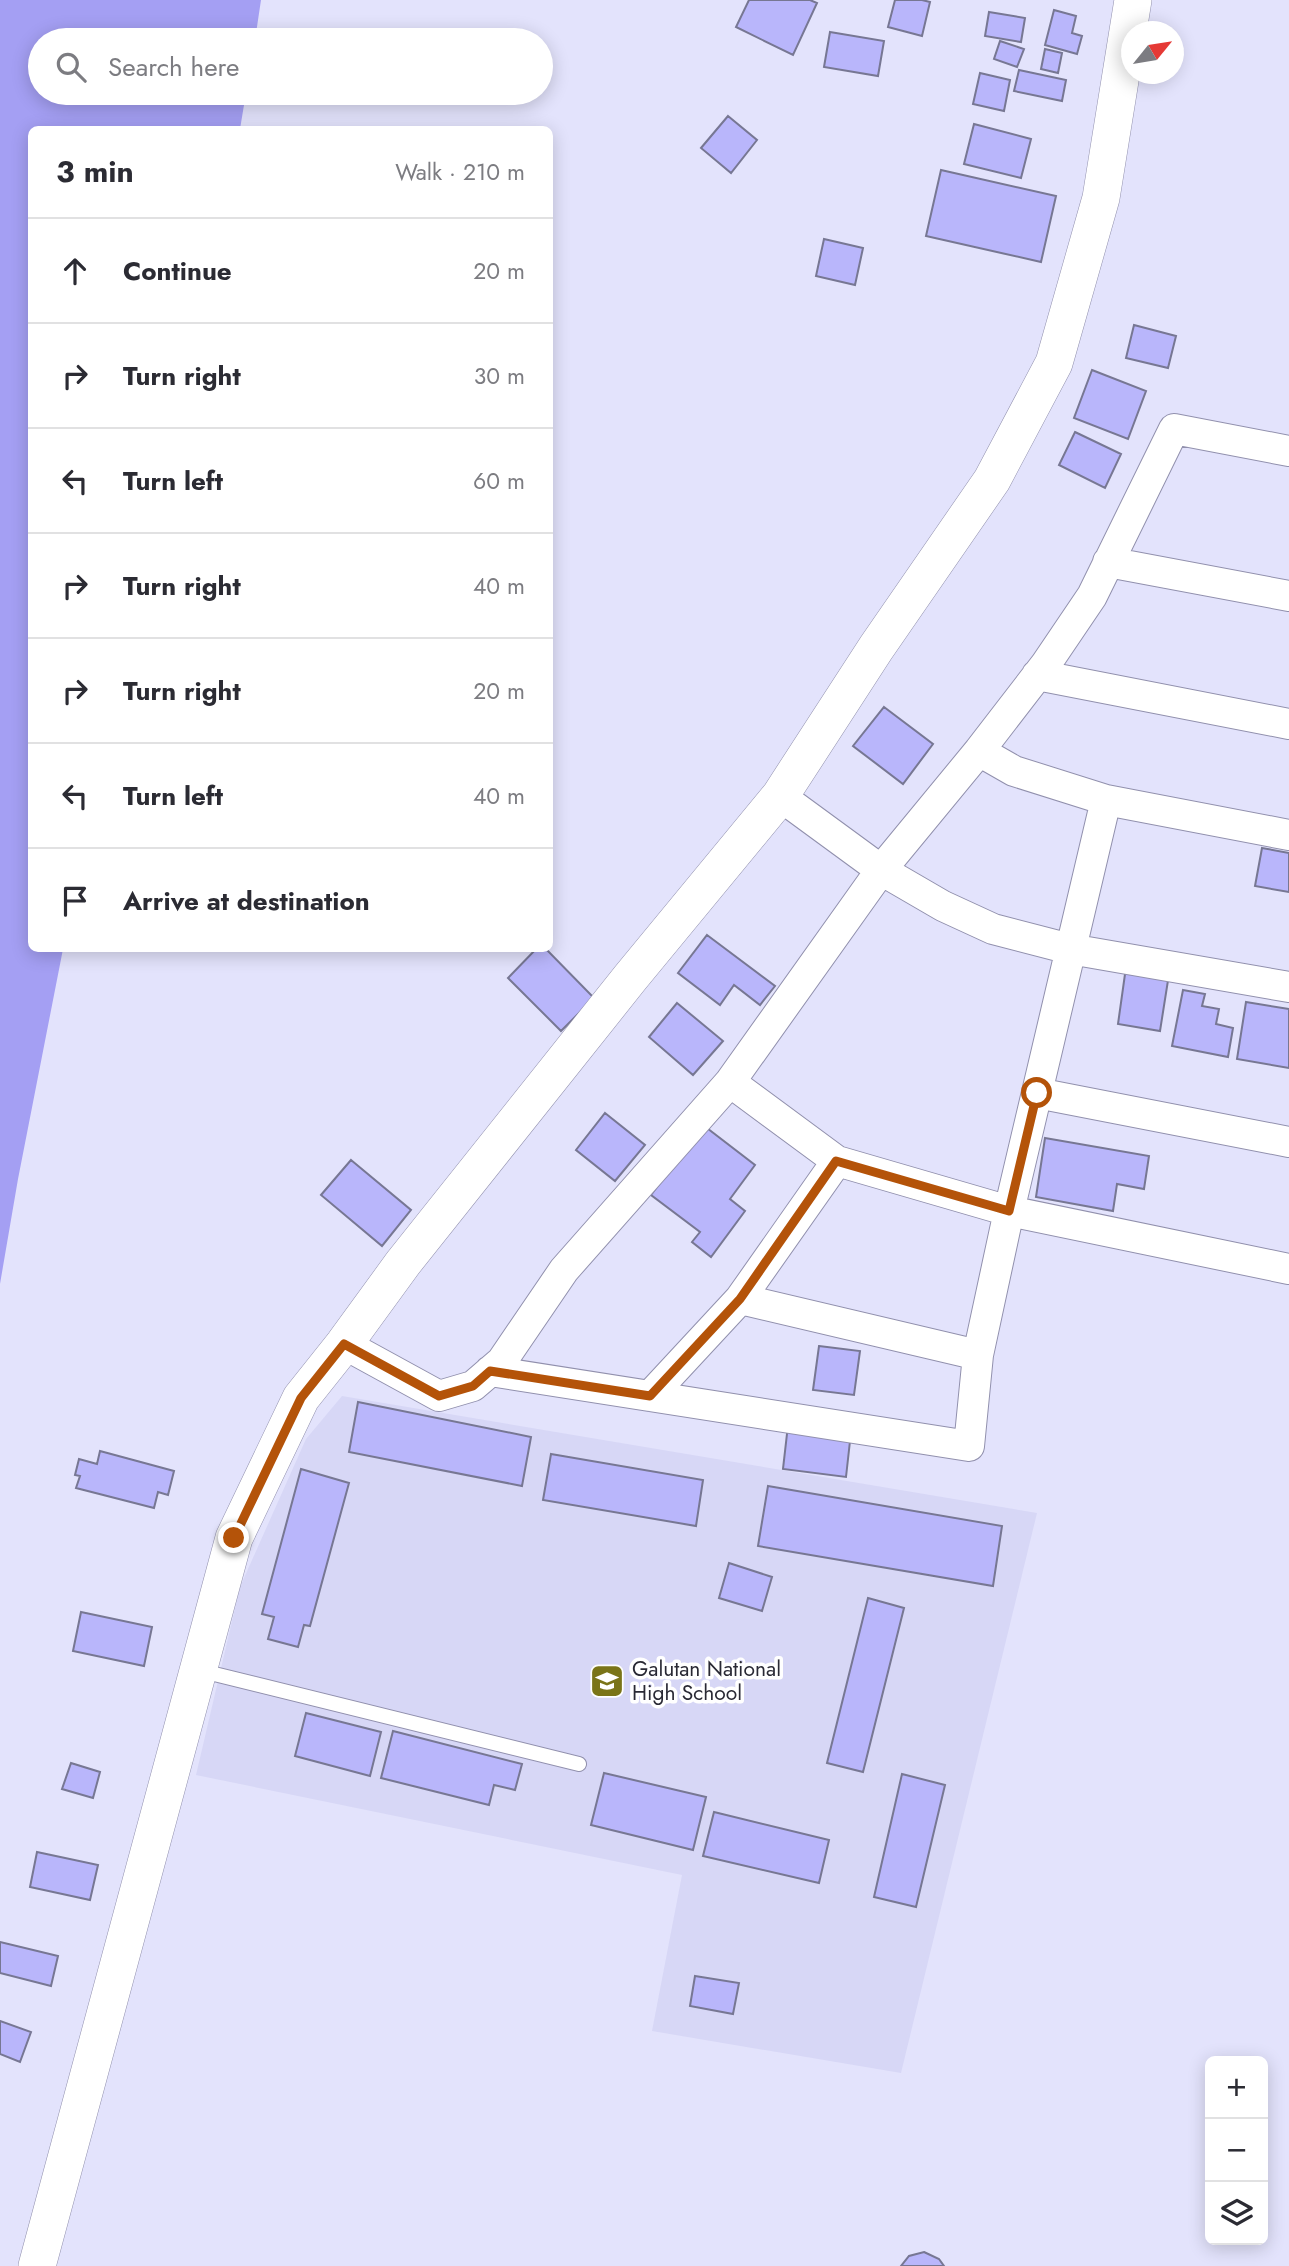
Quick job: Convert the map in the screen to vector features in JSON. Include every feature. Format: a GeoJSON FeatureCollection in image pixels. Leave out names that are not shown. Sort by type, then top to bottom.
{"type":"FeatureCollection","features":[{"type":"Feature","properties":{"kind":"street"},"geometry":{"type":"LineString","coordinates":[[37,2266],[234,1538],[301,1398],[411,1252],[630,978],[780,796],[876,648],[992,480],[1054,363],[1101,198],[1133,0]]}},
{"type":"Feature","properties":{"kind":"street"},"geometry":{"type":"LineString","coordinates":[[344,1344],[439,1396],[473,1386],[502,1361],[564,1270],[730,1082],[880,870],[979,751],[1037,675],[1092,596],[1174,429],[1289,451]]}},
{"type":"Feature","properties":{"kind":"street"},"geometry":{"type":"LineString","coordinates":[[1108,562],[1289,596]]}},
{"type":"Feature","properties":{"kind":"street"},"geometry":{"type":"LineString","coordinates":[[1037,675],[1289,724]]}},
{"type":"Feature","properties":{"kind":"street"},"geometry":{"type":"LineString","coordinates":[[979,751],[1014,771],[1106,800],[1289,835]]}},
{"type":"Feature","properties":{"kind":"street"},"geometry":{"type":"LineString","coordinates":[[780,796],[880,870],[943,906],[993,929],[1070,949],[1289,987]]}},
{"type":"Feature","properties":{"kind":"street"},"geometry":{"type":"LineString","coordinates":[[490,1371],[969,1446],[978,1355],[1009,1211],[1106,800]]}},
{"type":"Feature","properties":{"kind":"street"},"geometry":{"type":"LineString","coordinates":[[730,1082],[836,1161],[1009,1211],[1289,1269]]}},
{"type":"Feature","properties":{"kind":"street"},"geometry":{"type":"LineString","coordinates":[[1037,1093],[1289,1142]]}},
{"type":"Feature","properties":{"kind":"street"},"geometry":{"type":"LineString","coordinates":[[650,1396],[740,1299],[836,1161]]}},
{"type":"Feature","properties":{"kind":"street"},"geometry":{"type":"LineString","coordinates":[[740,1299],[978,1355]]}},
{"type":"Feature","properties":{"kind":"lane"},"geometry":{"type":"LineString","coordinates":[[197,1670],[579,1765]]}},
{"type":"Feature","properties":{"kind":"shaded area"},"geometry":{"type":"Polygon","coordinates":[[[0,0],[261,0],[257,28],[28,28],[28,105],[244,105],[240,126],[28,126],[28,952],[62,952],[0,1284],[0,0]]]}},
{"type":"Feature","properties":{"kind":"shaded area","name":"Galutan National High School"},"geometry":{"type":"Polygon","coordinates":[[[342,1396],[1037,1513],[901,2073],[652,2031],[682,1875],[196,1775],[240,1587],[306,1439],[342,1396]]]}},
{"type":"Feature","properties":{"kind":"building"},"geometry":{"type":"Polygon","coordinates":[[[749,0],[810,0],[817,3],[793,55],[736,27],[749,0]]]}},
{"type":"Feature","properties":{"kind":"building"},"geometry":{"type":"Polygon","coordinates":[[[895,0],[930,2],[922,36],[888,27],[895,0]]]}},
{"type":"Feature","properties":{"kind":"building"},"geometry":{"type":"Polygon","coordinates":[[[1054,10],[1076,16],[1072,33],[1082,36],[1077,54],[1045,45],[1054,10]]]}},
{"type":"Feature","properties":{"kind":"building"},"geometry":{"type":"Polygon","coordinates":[[[989,12],[1025,18],[1021,42],[985,36],[989,12]]]}},
{"type":"Feature","properties":{"kind":"building"},"geometry":{"type":"Polygon","coordinates":[[[830,32],[884,41],[878,76],[824,67],[830,32]]]}},
{"type":"Feature","properties":{"kind":"building"},"geometry":{"type":"Polygon","coordinates":[[[1000,41],[1024,49],[1017,67],[994,59],[1000,41]]]}},
{"type":"Feature","properties":{"kind":"building"},"geometry":{"type":"Polygon","coordinates":[[[1045,49],[1062,53],[1058,73],[1041,69],[1045,49]]]}},
{"type":"Feature","properties":{"kind":"building"},"geometry":{"type":"Polygon","coordinates":[[[1019,70],[1066,80],[1062,101],[1014,91],[1019,70]]]}},
{"type":"Feature","properties":{"kind":"building"},"geometry":{"type":"Polygon","coordinates":[[[980,73],[1010,80],[1004,111],[973,104],[980,73]]]}},
{"type":"Feature","properties":{"kind":"building"},"geometry":{"type":"Polygon","coordinates":[[[728,116],[757,140],[731,173],[701,148],[728,116]]]}},
{"type":"Feature","properties":{"kind":"building"},"geometry":{"type":"Polygon","coordinates":[[[974,124],[1031,139],[1021,178],[964,164],[974,124]]]}},
{"type":"Feature","properties":{"kind":"building"},"geometry":{"type":"Polygon","coordinates":[[[941,170],[1056,196],[1041,262],[926,236],[941,170]]]}},
{"type":"Feature","properties":{"kind":"building"},"geometry":{"type":"Polygon","coordinates":[[[824,239],[863,248],[855,285],[816,276],[824,239]]]}},
{"type":"Feature","properties":{"kind":"building"},"geometry":{"type":"Polygon","coordinates":[[[1134,325],[1176,336],[1168,368],[1126,358],[1134,325]]]}},
{"type":"Feature","properties":{"kind":"building"},"geometry":{"type":"Polygon","coordinates":[[[1092,370],[1146,391],[1128,439],[1074,418],[1092,370]]]}},
{"type":"Feature","properties":{"kind":"building"},"geometry":{"type":"Polygon","coordinates":[[[1075,432],[1121,454],[1105,488],[1059,465],[1075,432]]]}},
{"type":"Feature","properties":{"kind":"building"},"geometry":{"type":"Polygon","coordinates":[[[884,707],[933,744],[903,784],[853,746],[884,707]]]}},
{"type":"Feature","properties":{"kind":"building"},"geometry":{"type":"Polygon","coordinates":[[[1262,848],[1289,853],[1289,892],[1255,886],[1262,848]]]}},
{"type":"Feature","properties":{"kind":"building"},"geometry":{"type":"Polygon","coordinates":[[[707,935],[775,986],[760,1005],[734,985],[720,1005],[678,973],[707,935]]]}},
{"type":"Feature","properties":{"kind":"building"},"geometry":{"type":"Polygon","coordinates":[[[533,952],[549,952],[594,998],[561,1031],[508,978],[533,952]]]}},
{"type":"Feature","properties":{"kind":"building"},"geometry":{"type":"Polygon","coordinates":[[[1126,967],[1169,974],[1160,1031],[1118,1024],[1126,967]]]}},
{"type":"Feature","properties":{"kind":"building"},"geometry":{"type":"Polygon","coordinates":[[[1183,990],[1205,994],[1202,1006],[1219,1009],[1216,1024],[1233,1028],[1228,1057],[1172,1046],[1183,990]]]}},
{"type":"Feature","properties":{"kind":"building"},"geometry":{"type":"Polygon","coordinates":[[[1246,1002],[1289,1009],[1289,1068],[1237,1059],[1246,1002]]]}},
{"type":"Feature","properties":{"kind":"building"},"geometry":{"type":"Polygon","coordinates":[[[677,1003],[723,1041],[693,1075],[649,1037],[677,1003]]]}},
{"type":"Feature","properties":{"kind":"building"},"geometry":{"type":"Polygon","coordinates":[[[605,1113],[645,1145],[615,1181],[576,1150],[605,1113]]]}},
{"type":"Feature","properties":{"kind":"building"},"geometry":{"type":"Polygon","coordinates":[[[703,1125],[755,1165],[730,1199],[745,1211],[711,1257],[692,1242],[700,1232],[651,1195],[703,1125]]]}},
{"type":"Feature","properties":{"kind":"building"},"geometry":{"type":"Polygon","coordinates":[[[1045,1138],[1149,1156],[1144,1189],[1117,1184],[1113,1211],[1036,1197],[1045,1138]]]}},
{"type":"Feature","properties":{"kind":"building"},"geometry":{"type":"Polygon","coordinates":[[[351,1160],[411,1210],[382,1246],[321,1195],[351,1160]]]}},
{"type":"Feature","properties":{"kind":"building"},"geometry":{"type":"Polygon","coordinates":[[[819,1346],[860,1351],[854,1395],[813,1390],[819,1346]]]}},
{"type":"Feature","properties":{"kind":"building"},"geometry":{"type":"Polygon","coordinates":[[[358,1402],[531,1437],[522,1486],[349,1452],[358,1402]]]}},
{"type":"Feature","properties":{"kind":"building"},"geometry":{"type":"Polygon","coordinates":[[[788,1425],[851,1432],[846,1477],[783,1469],[788,1425]]]}},
{"type":"Feature","properties":{"kind":"building"},"geometry":{"type":"Polygon","coordinates":[[[100,1451],[174,1471],[168,1495],[158,1492],[154,1508],[76,1488],[80,1476],[75,1475],[79,1459],[97,1464],[100,1451]]]}},
{"type":"Feature","properties":{"kind":"building"},"geometry":{"type":"Polygon","coordinates":[[[551,1454],[703,1480],[696,1526],[543,1500],[551,1454]]]}},
{"type":"Feature","properties":{"kind":"building"},"geometry":{"type":"Polygon","coordinates":[[[301,1469],[349,1483],[310,1626],[304,1625],[298,1647],[268,1639],[274,1617],[262,1614],[301,1469]]]}},
{"type":"Feature","properties":{"kind":"building"},"geometry":{"type":"Polygon","coordinates":[[[768,1486],[1002,1526],[993,1586],[758,1546],[768,1486]]]}},
{"type":"Feature","properties":{"kind":"building"},"geometry":{"type":"Polygon","coordinates":[[[729,1563],[772,1577],[762,1611],[719,1598],[729,1563]]]}},
{"type":"Feature","properties":{"kind":"building"},"geometry":{"type":"Polygon","coordinates":[[[868,1598],[904,1608],[863,1772],[827,1763],[868,1598]]]}},
{"type":"Feature","properties":{"kind":"building"},"geometry":{"type":"Polygon","coordinates":[[[81,1612],[152,1627],[144,1666],[73,1651],[81,1612]]]}},
{"type":"Feature","properties":{"kind":"building"},"geometry":{"type":"Polygon","coordinates":[[[306,1713],[381,1732],[370,1776],[295,1756],[306,1713]]]}},
{"type":"Feature","properties":{"kind":"building"},"geometry":{"type":"Polygon","coordinates":[[[393,1731],[522,1764],[515,1790],[494,1785],[489,1805],[381,1778],[393,1731]]]}},
{"type":"Feature","properties":{"kind":"building"},"geometry":{"type":"Polygon","coordinates":[[[71,1763],[100,1772],[93,1798],[62,1789],[71,1763]]]}},
{"type":"Feature","properties":{"kind":"building"},"geometry":{"type":"Polygon","coordinates":[[[604,1773],[706,1797],[693,1850],[591,1825],[604,1773]]]}},
{"type":"Feature","properties":{"kind":"building"},"geometry":{"type":"Polygon","coordinates":[[[902,1774],[945,1785],[916,1907],[874,1897],[902,1774]]]}},
{"type":"Feature","properties":{"kind":"building"},"geometry":{"type":"Polygon","coordinates":[[[714,1812],[829,1840],[819,1883],[703,1856],[714,1812]]]}},
{"type":"Feature","properties":{"kind":"building"},"geometry":{"type":"Polygon","coordinates":[[[37,1852],[98,1865],[90,1900],[30,1887],[37,1852]]]}},
{"type":"Feature","properties":{"kind":"building"},"geometry":{"type":"Polygon","coordinates":[[[0,1942],[58,1956],[51,1986],[0,1973],[0,1942]]]}},
{"type":"Feature","properties":{"kind":"building"},"geometry":{"type":"Polygon","coordinates":[[[695,1976],[739,1983],[733,2014],[690,2006],[695,1976]]]}},
{"type":"Feature","properties":{"kind":"building"},"geometry":{"type":"Polygon","coordinates":[[[0,2021],[31,2032],[20,2062],[0,2054],[0,2021]]]}},
{"type":"Feature","properties":{"kind":"building"},"geometry":{"type":"Polygon","coordinates":[[[924,2252],[939,2259],[944,2266],[901,2266],[909,2256],[924,2252]]]}},
{"type":"Feature","properties":{"kind":"place","name":"Galutan National High School"},"geometry":{"type":"Point","coordinates":[607,1681]}},
{"type":"Feature","properties":{"kind":"route"},"geometry":{"type":"LineString","coordinates":[[234,1538],[301,1398],[344,1344],[439,1396],[473,1386],[490,1371],[650,1396],[740,1299],[836,1161],[1009,1211],[1037,1093]]}}]}
